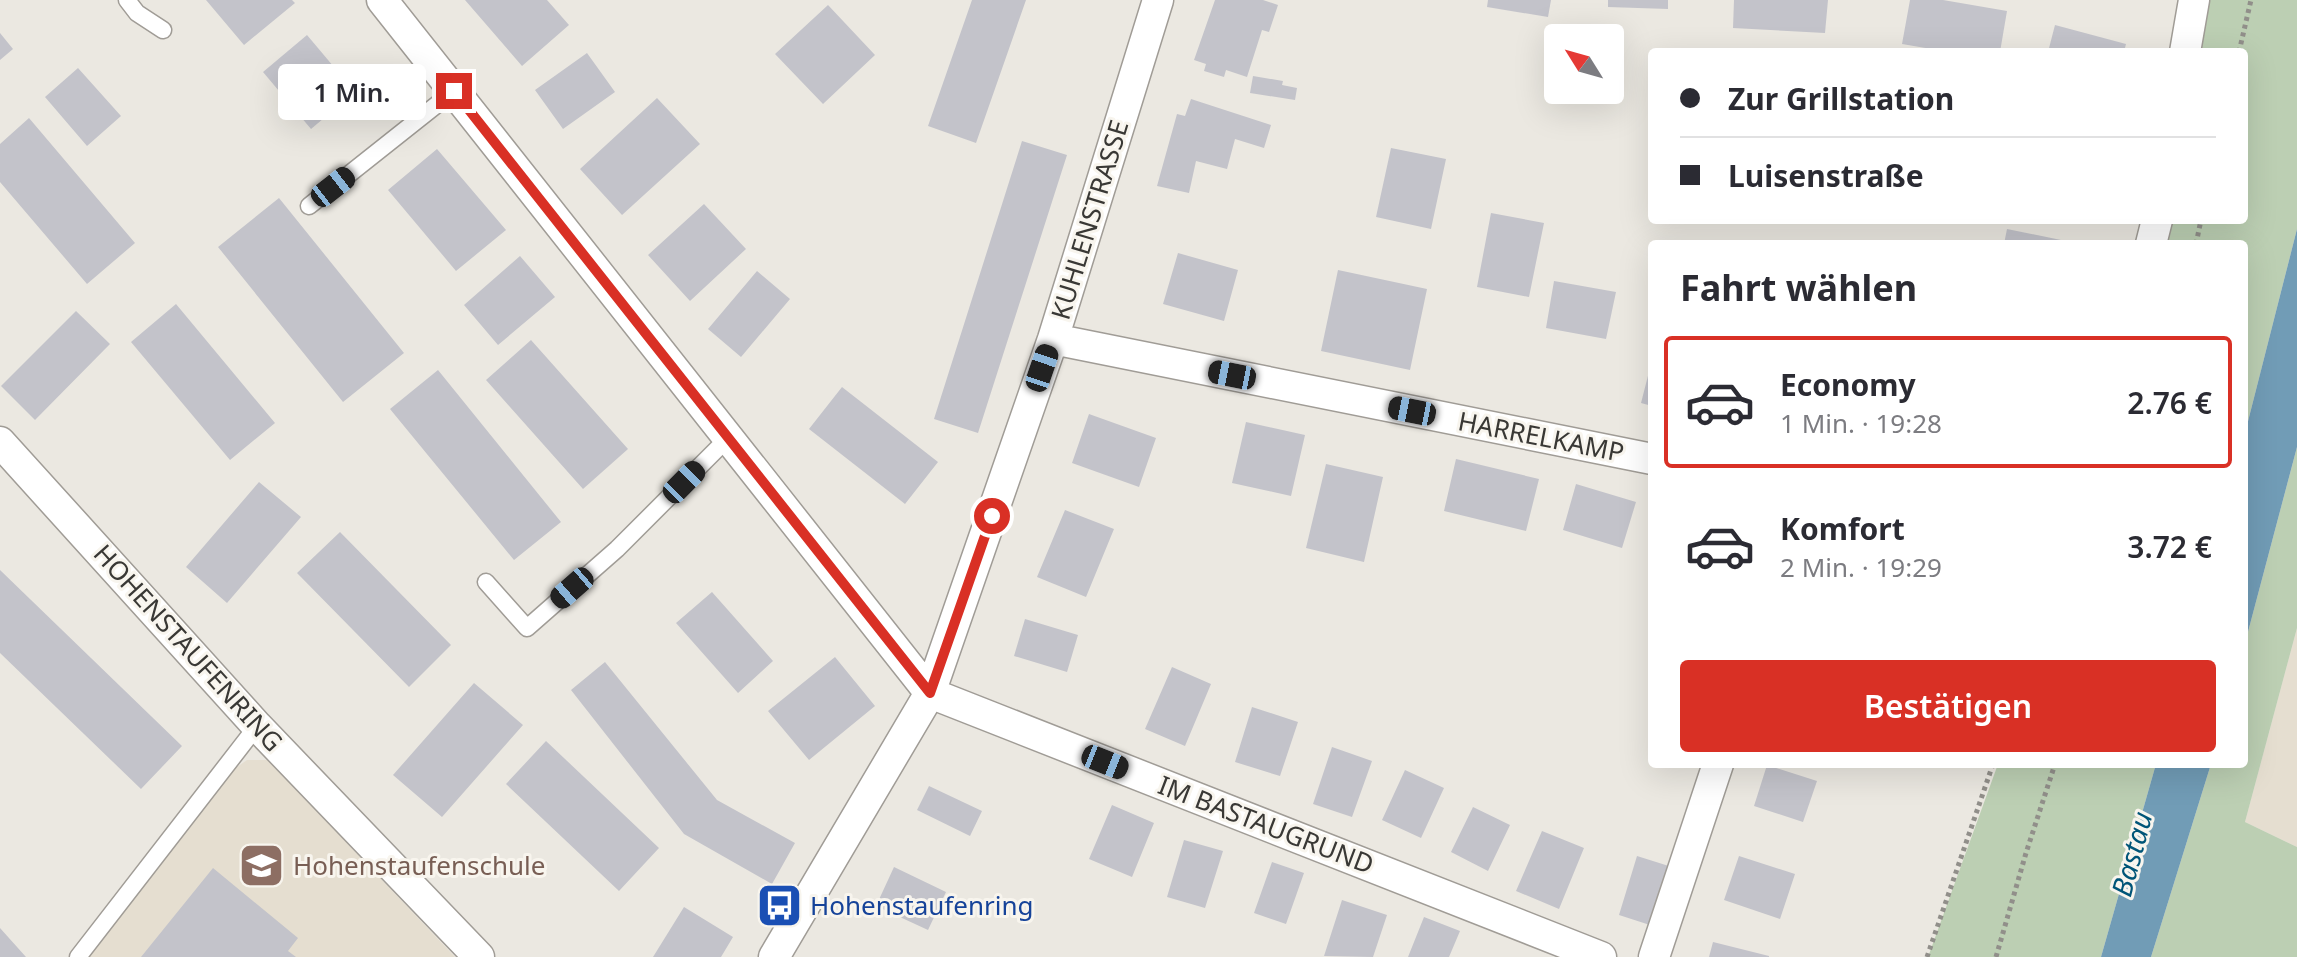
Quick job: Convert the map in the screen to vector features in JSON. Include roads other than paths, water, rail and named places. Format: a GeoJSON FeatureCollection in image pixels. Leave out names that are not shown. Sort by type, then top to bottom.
{"type":"FeatureCollection","features":[{"type":"Feature","properties":{"kind":"street"},"geometry":{"type":"LineString","coordinates":[[382,0],[930,693]]}},
{"type":"Feature","properties":{"kind":"street","name":"KUHLENSTRASSE"},"geometry":{"type":"LineString","coordinates":[[774,957],[930,693],[1053,339],[1158,0]]}},
{"type":"Feature","properties":{"kind":"street"},"geometry":{"type":"LineString","coordinates":[[2186,48],[2194,0]]}},
{"type":"Feature","properties":{"kind":"street","name":"HARRELKAMP"},"geometry":{"type":"LineString","coordinates":[[1053,339],[1648,458]]}},
{"type":"Feature","properties":{"kind":"street","name":"HOHENSTAUFENRING"},"geometry":{"type":"LineString","coordinates":[[5,455],[257,726],[479,957]]}},
{"type":"Feature","properties":{"kind":"street","name":"IM BASTAUGRUND"},"geometry":{"type":"LineString","coordinates":[[930,693],[1601,957]]}},
{"type":"Feature","properties":{"kind":"street"},"geometry":{"type":"LineString","coordinates":[[1654,957],[1717,768]]}},
{"type":"Feature","properties":{"kind":"lane"},"geometry":{"type":"LineString","coordinates":[[127,0],[137,13],[163,30]]}},
{"type":"Feature","properties":{"kind":"lane"},"geometry":{"type":"LineString","coordinates":[[309,206],[454,91]]}},
{"type":"Feature","properties":{"kind":"lane"},"geometry":{"type":"LineString","coordinates":[[486,582],[527,628],[617,549],[728,438]]}},
{"type":"Feature","properties":{"kind":"lane"},"geometry":{"type":"LineString","coordinates":[[78,957],[257,726]]}},
{"type":"Feature","properties":{"kind":"water"},"geometry":{"type":"Polygon","coordinates":[[[2297,229],[2297,447],[2248,632],[2248,421],[2297,229]]]}},
{"type":"Feature","properties":{"kind":"water","name":"Bastau"},"geometry":{"type":"Polygon","coordinates":[[[2155,768],[2210,768],[2151,957],[2101,957],[2155,768]]]}},
{"type":"Feature","properties":{"kind":"place","name":"Hohenstaufenschule"},"geometry":{"type":"Point","coordinates":[262,866]}},
{"type":"Feature","properties":{"kind":"place","name":"Hohenstaufenring"},"geometry":{"type":"Point","coordinates":[779,906]}}]}
